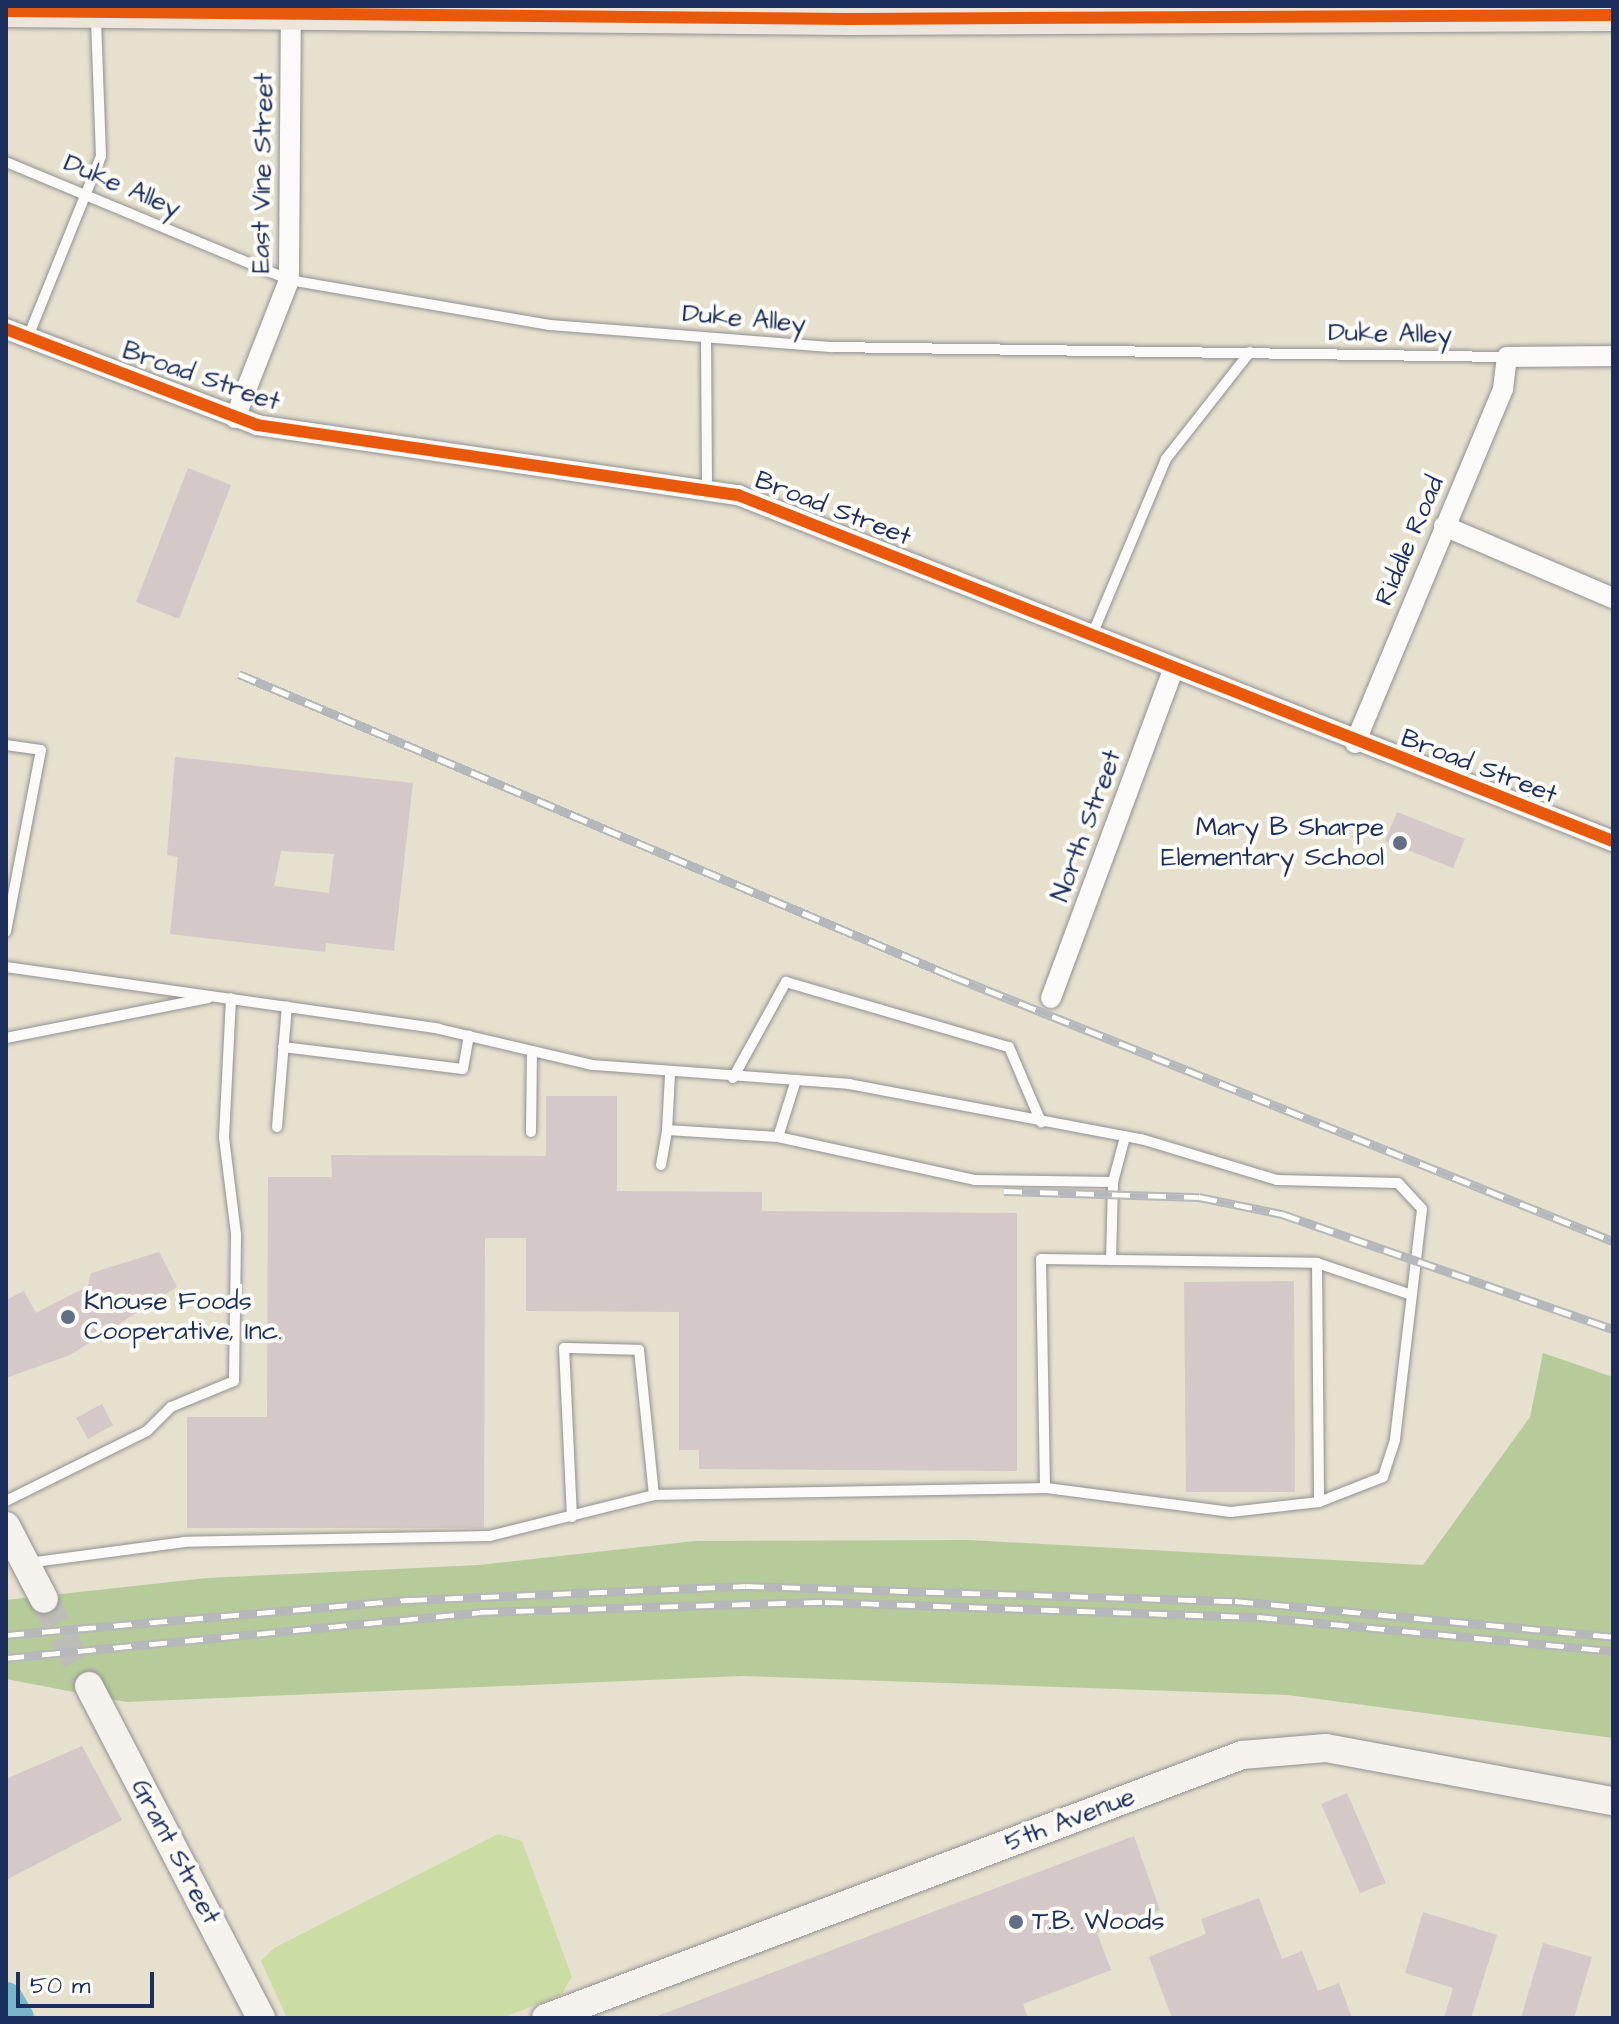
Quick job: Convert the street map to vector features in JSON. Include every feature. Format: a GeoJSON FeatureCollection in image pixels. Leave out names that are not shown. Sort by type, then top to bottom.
{"type":"FeatureCollection","features":[{"type":"Feature","properties":{"kind":"main road"},"geometry":{"type":"LineString","coordinates":[[6,11],[291,15],[1318,11],[1613,15]]}},
{"type":"Feature","properties":{"kind":"street","name":"East Vine Street"},"geometry":{"type":"LineString","coordinates":[[235,418],[289,280],[291,15]]}},
{"type":"Feature","properties":{"kind":"street","name":"Broad Street"},"geometry":{"type":"LineString","coordinates":[[6,329],[235,418],[738,495],[1092,635],[1172,672],[1613,841]]}},
{"type":"Feature","properties":{"kind":"street"},"geometry":{"type":"LineString","coordinates":[[1507,357],[1613,356]]}},
{"type":"Feature","properties":{"kind":"street","name":"Riddle Road"},"geometry":{"type":"LineString","coordinates":[[1355,743],[1503,389],[1507,357]]}},
{"type":"Feature","properties":{"kind":"street"},"geometry":{"type":"LineString","coordinates":[[1444,526],[1613,598]]}},
{"type":"Feature","properties":{"kind":"street","name":"North Street"},"geometry":{"type":"LineString","coordinates":[[1051,998],[1172,672]]}},
{"type":"Feature","properties":{"kind":"street"},"geometry":{"type":"LineString","coordinates":[[6,1526],[44,1599]]}},
{"type":"Feature","properties":{"kind":"street","name":"Grant Street"},"geometry":{"type":"LineString","coordinates":[[89,1686],[261,2018]]}},
{"type":"Feature","properties":{"kind":"street","name":"5th Avenue"},"geometry":{"type":"LineString","coordinates":[[546,2018],[1242,1755],[1326,1748],[1613,1801]]}},
{"type":"Feature","properties":{"kind":"lane"},"geometry":{"type":"LineString","coordinates":[[28,337],[88,196],[101,156],[96,13]]}},
{"type":"Feature","properties":{"kind":"lane","name":"Duke Alley"},"geometry":{"type":"LineString","coordinates":[[6,162],[289,280],[549,325],[831,347],[1507,357]]}},
{"type":"Feature","properties":{"kind":"lane"},"geometry":{"type":"LineString","coordinates":[[706,338],[707,491]]}},
{"type":"Feature","properties":{"kind":"lane"},"geometry":{"type":"LineString","coordinates":[[1092,635],[1166,459],[1250,352]]}},
{"type":"Feature","properties":{"kind":"lane"},"geometry":{"type":"LineString","coordinates":[[6,745],[41,750],[11,888],[6,932]]}},
{"type":"Feature","properties":{"kind":"lane"},"geometry":{"type":"LineString","coordinates":[[6,967],[287,1006],[469,1036],[532,1051],[670,1075],[796,1080],[1125,1137],[1277,1180],[1398,1183],[1422,1209],[1409,1294],[1395,1440],[1383,1477],[1319,1502],[1231,1512],[1045,1488],[654,1495],[490,1536],[185,1542],[25,1563]]}},
{"type":"Feature","properties":{"kind":"lane"},"geometry":{"type":"LineString","coordinates":[[733,1078],[786,982],[1009,1047],[1041,1122]]}},
{"type":"Feature","properties":{"kind":"lane"},"geometry":{"type":"LineString","coordinates":[[6,1038],[218,996]]}},
{"type":"Feature","properties":{"kind":"lane"},"geometry":{"type":"LineString","coordinates":[[6,1501],[147,1431],[171,1407],[234,1381],[236,1234],[224,1137],[231,998]]}},
{"type":"Feature","properties":{"kind":"lane"},"geometry":{"type":"LineString","coordinates":[[277,1127],[287,1006]]}},
{"type":"Feature","properties":{"kind":"lane"},"geometry":{"type":"LineString","coordinates":[[283,1047],[463,1069],[469,1036]]}},
{"type":"Feature","properties":{"kind":"lane"},"geometry":{"type":"LineString","coordinates":[[531,1132],[532,1051]]}},
{"type":"Feature","properties":{"kind":"lane"},"geometry":{"type":"LineString","coordinates":[[661,1165],[667,1130],[670,1075]]}},
{"type":"Feature","properties":{"kind":"lane"},"geometry":{"type":"LineString","coordinates":[[778,1137],[796,1080]]}},
{"type":"Feature","properties":{"kind":"lane"},"geometry":{"type":"LineString","coordinates":[[667,1130],[778,1137],[975,1180],[1113,1182]]}},
{"type":"Feature","properties":{"kind":"lane"},"geometry":{"type":"LineString","coordinates":[[1111,1260],[1113,1182],[1125,1137]]}},
{"type":"Feature","properties":{"kind":"lane"},"geometry":{"type":"LineString","coordinates":[[1045,1488],[1041,1259],[1317,1263],[1409,1294]]}},
{"type":"Feature","properties":{"kind":"lane"},"geometry":{"type":"LineString","coordinates":[[1317,1263],[1319,1502]]}},
{"type":"Feature","properties":{"kind":"lane"},"geometry":{"type":"LineString","coordinates":[[572,1517],[564,1348],[639,1350],[654,1495]]}},
{"type":"Feature","properties":{"kind":"green space"},"geometry":{"type":"Polygon","coordinates":[[[1543,1353],[1613,1377],[1613,1738],[1288,1695],[742,1676],[126,1702],[6,1679],[6,1600],[207,1578],[479,1565],[695,1541],[969,1540],[1423,1565],[1530,1417],[1543,1353]]]}},
{"type":"Feature","properties":{"kind":"green space"},"geometry":{"type":"Polygon","coordinates":[[[498,1834],[522,1841],[572,1977],[561,1995],[502,2018],[287,2018],[261,1961],[274,1948],[498,1834]]]}},
{"type":"Feature","properties":{"kind":"building"},"geometry":{"type":"Polygon","coordinates":[[[188,468],[231,485],[179,619],[136,602],[188,468]]]}},
{"type":"Feature","properties":{"kind":"building"},"geometry":{"type":"Polygon","coordinates":[[[175,757],[413,783],[394,951],[326,943],[325,952],[170,934],[178,857],[167,855],[175,757]],[[281,851],[274,886],[329,893],[334,854],[281,851]]]}},
{"type":"Feature","properties":{"kind":"building"},"geometry":{"type":"Polygon","coordinates":[[[1397,812],[1465,839],[1453,868],[1385,841],[1397,812]]]}},
{"type":"Feature","properties":{"kind":"building"},"geometry":{"type":"Polygon","coordinates":[[[546,1096],[617,1096],[617,1191],[762,1192],[762,1211],[1017,1213],[1017,1471],[699,1469],[699,1450],[679,1450],[679,1312],[526,1311],[526,1238],[485,1238],[484,1528],[187,1528],[187,1417],[267,1417],[268,1177],[332,1177],[331,1155],[546,1156],[546,1096]]]}},
{"type":"Feature","properties":{"kind":"building","name":"Knouse Foods Cooperative, Inc."},"geometry":{"type":"Polygon","coordinates":[[[159,1252],[177,1287],[70,1355],[6,1378],[6,1300],[24,1291],[36,1313],[88,1286],[91,1273],[159,1252]]]}},
{"type":"Feature","properties":{"kind":"building"},"geometry":{"type":"Polygon","coordinates":[[[1294,1281],[1295,1492],[1186,1492],[1184,1282],[1294,1281]]]}},
{"type":"Feature","properties":{"kind":"building"},"geometry":{"type":"Polygon","coordinates":[[[102,1404],[113,1425],[88,1439],[76,1418],[102,1404]]]}},
{"type":"Feature","properties":{"kind":"building"},"geometry":{"type":"Polygon","coordinates":[[[82,1746],[122,1820],[6,1880],[6,1779],[82,1746]]]}},
{"type":"Feature","properties":{"kind":"building"},"geometry":{"type":"Polygon","coordinates":[[[1347,1793],[1386,1883],[1360,1893],[1321,1804],[1347,1793]]]}},
{"type":"Feature","properties":{"kind":"building","name":"T.B. Woods"},"geometry":{"type":"Polygon","coordinates":[[[1134,1836],[1160,1910],[1097,1933],[1111,1970],[1023,2004],[1028,2018],[652,2018],[1134,1836]]]}},
{"type":"Feature","properties":{"kind":"building","name":"T.B. Woods"},"geometry":{"type":"Polygon","coordinates":[[[1259,1898],[1282,1959],[1302,1951],[1318,1991],[1339,1983],[1352,2018],[1172,2018],[1149,1957],[1206,1934],[1201,1919],[1259,1898]]]}},
{"type":"Feature","properties":{"kind":"building"},"geometry":{"type":"Polygon","coordinates":[[[1423,1912],[1497,1935],[1471,2018],[1444,2018],[1453,1988],[1405,1973],[1423,1912]]]}},
{"type":"Feature","properties":{"kind":"building"},"geometry":{"type":"Polygon","coordinates":[[[1543,1943],[1592,1957],[1574,2018],[1521,2018],[1543,1943]]]}},
{"type":"Feature","properties":{"kind":"waterway"},"geometry":{"type":"LineString","coordinates":[[6,1999],[17,2018]]}},
{"type":"Feature","properties":{"kind":"tunnel"},"geometry":{"type":"LineString","coordinates":[[44,1599],[89,1686]]}},
{"type":"Feature","properties":{"kind":"railway"},"geometry":{"type":"LineString","coordinates":[[239,674],[952,976],[1613,1241]]}},
{"type":"Feature","properties":{"kind":"railway"},"geometry":{"type":"LineString","coordinates":[[1004,1191],[1199,1197],[1282,1214],[1613,1329]]}},
{"type":"Feature","properties":{"kind":"railway"},"geometry":{"type":"LineString","coordinates":[[6,1635],[409,1600],[746,1586],[1235,1601],[1613,1637]]}},
{"type":"Feature","properties":{"kind":"railway"},"geometry":{"type":"LineString","coordinates":[[6,1658],[480,1612],[825,1602],[1259,1617],[1613,1651]]}},
{"type":"Feature","properties":{"kind":"cycle path"},"geometry":{"type":"LineString","coordinates":[[6,11],[850,19],[1613,15]]}},
{"type":"Feature","properties":{"kind":"cycle path"},"geometry":{"type":"LineString","coordinates":[[6,329],[257,425],[738,495],[1613,841]]}},
{"type":"Feature","properties":{"kind":"place","name":"Mary B Sharpe Elementary School"},"geometry":{"type":"Point","coordinates":[1400,843]}},
{"type":"Feature","properties":{"kind":"place","name":"Knouse Foods Cooperative, Inc."},"geometry":{"type":"Point","coordinates":[68,1317]}},
{"type":"Feature","properties":{"kind":"place","name":"T.B. Woods"},"geometry":{"type":"Point","coordinates":[1016,1922]}}]}
